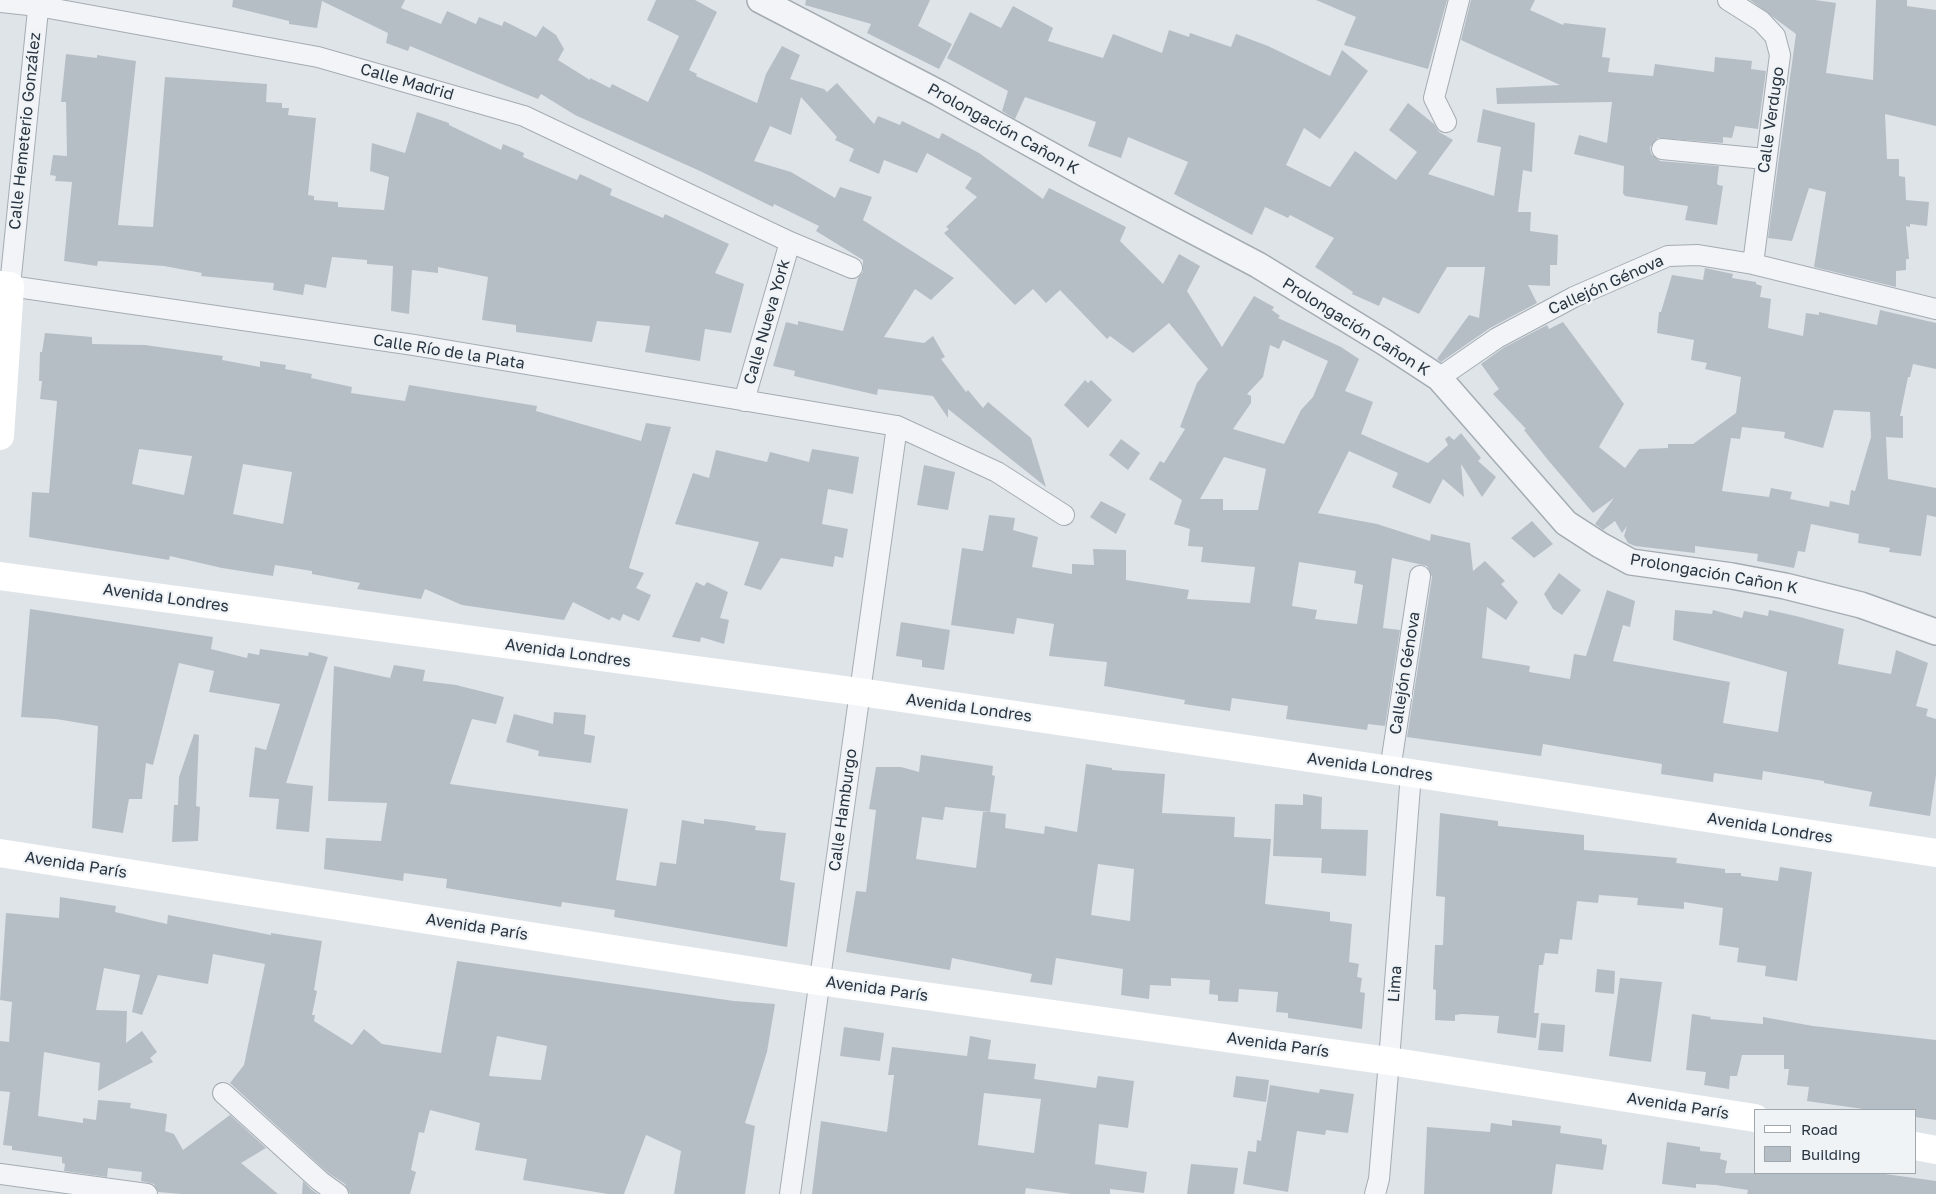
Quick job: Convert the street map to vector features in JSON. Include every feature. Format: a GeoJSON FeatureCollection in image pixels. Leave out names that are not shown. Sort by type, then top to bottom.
{"type":"FeatureCollection","features":[{"type":"Feature","properties":{"kind":"main road","name":"Calle Hemeterio González"},"geometry":{"type":"LineString","coordinates":[[0,436],[5,286]]}},
{"type":"Feature","properties":{"kind":"main road","name":"Avenida Londres"},"geometry":{"type":"LineString","coordinates":[[0,576],[860,692],[1400,771],[1936,853]]}},
{"type":"Feature","properties":{"kind":"main road","name":"Avenida París"},"geometry":{"type":"LineString","coordinates":[[0,853],[818,981],[1389,1061],[1754,1118]]}},
{"type":"Feature","properties":{"kind":"main road"},"geometry":{"type":"LineString","coordinates":[[1916,1146],[1936,1150]]}},
{"type":"Feature","properties":{"kind":"street","name":"Prolongación Cañon K"},"geometry":{"type":"LineString","coordinates":[[760,0],[939,93],[1258,265],[1438,378],[1566,523],[1600,546],[1631,562],[1732,576],[1785,586],[1861,605],[1936,632]]}},
{"type":"Feature","properties":{"kind":"street"},"geometry":{"type":"LineString","coordinates":[[1446,122],[1434,98],[1459,0]]}},
{"type":"Feature","properties":{"kind":"street","name":"Calle Verdugo"},"geometry":{"type":"LineString","coordinates":[[1728,0],[1761,20],[1775,36],[1780,54],[1753,264]]}},
{"type":"Feature","properties":{"kind":"street","name":"Calle Madrid"},"geometry":{"type":"LineString","coordinates":[[0,2],[39,3],[318,57],[524,116],[790,242],[852,268]]}},
{"type":"Feature","properties":{"kind":"street","name":"Calle Hemeterio González"},"geometry":{"type":"LineString","coordinates":[[5,286],[39,3]]}},
{"type":"Feature","properties":{"kind":"street"},"geometry":{"type":"LineString","coordinates":[[1662,149],[1766,159]]}},
{"type":"Feature","properties":{"kind":"street","name":"Calle Nueva York"},"geometry":{"type":"LineString","coordinates":[[744,401],[790,242]]}},
{"type":"Feature","properties":{"kind":"street","name":"Callejón Génova"},"geometry":{"type":"LineString","coordinates":[[1438,378],[1497,338],[1574,297],[1647,263],[1668,256],[1698,255],[1753,264],[1936,309]]}},
{"type":"Feature","properties":{"kind":"street","name":"Calle Río de la Plata"},"geometry":{"type":"LineString","coordinates":[[5,286],[414,345],[897,426],[997,472],[1064,515]]}},
{"type":"Feature","properties":{"kind":"street","name":"Calle Hamburgo"},"geometry":{"type":"LineString","coordinates":[[790,1194],[818,981],[897,426]]}},
{"type":"Feature","properties":{"kind":"street","name":"Callejón Génova"},"geometry":{"type":"LineString","coordinates":[[1400,771],[1420,576]]}},
{"type":"Feature","properties":{"kind":"street","name":"Lima"},"geometry":{"type":"LineString","coordinates":[[1375,1194],[1379,1179],[1389,1061],[1400,771]]}},
{"type":"Feature","properties":{"kind":"street"},"geometry":{"type":"LineString","coordinates":[[223,1093],[320,1181],[338,1194]]}},
{"type":"Feature","properties":{"kind":"street"},"geometry":{"type":"LineString","coordinates":[[0,1174],[147,1194]]}},
{"type":"Feature","properties":{"kind":"building"},"geometry":{"type":"Polygon","coordinates":[[[233,0],[405,0],[401,8],[441,24],[447,11],[476,24],[479,17],[502,26],[504,21],[536,37],[543,26],[556,35],[564,49],[558,60],[590,80],[590,78],[610,88],[612,84],[648,102],[679,36],[647,20],[656,0],[695,0],[717,12],[689,70],[697,74],[696,76],[757,103],[766,74],[782,46],[800,55],[790,79],[824,89],[827,92],[837,83],[874,124],[878,116],[900,125],[902,121],[939,139],[942,133],[979,153],[1043,199],[1049,188],[1126,227],[1120,241],[1163,284],[1179,254],[1200,266],[1187,291],[1222,347],[1254,296],[1274,307],[1272,310],[1280,316],[1278,318],[1341,347],[1359,359],[1345,391],[1373,402],[1361,434],[1428,463],[1448,445],[1445,439],[1449,436],[1454,440],[1461,433],[1481,458],[1478,461],[1496,477],[1482,497],[1461,464],[1464,497],[1443,479],[1430,504],[1392,487],[1398,473],[1349,451],[1318,513],[1377,524],[1430,541],[1431,534],[1470,543],[1473,571],[1485,561],[1505,581],[1501,584],[1518,602],[1506,620],[1487,607],[1482,658],[1530,666],[1529,672],[1570,679],[1574,654],[1586,656],[1607,590],[1635,601],[1630,627],[1623,625],[1613,661],[1730,682],[1723,723],[1778,732],[1787,672],[1673,640],[1675,610],[1712,614],[1713,610],[1742,618],[1744,611],[1768,616],[1769,610],[1844,629],[1838,664],[1891,674],[1896,650],[1928,663],[1916,706],[1928,709],[1926,716],[1936,719],[1936,775],[1930,816],[1869,806],[1872,792],[1824,783],[1824,781],[1763,771],[1762,780],[1714,773],[1713,782],[1661,774],[1662,764],[1543,744],[1541,756],[1407,737],[1432,577],[1427,566],[1392,558],[1383,628],[1400,630],[1385,726],[1368,724],[1367,730],[1286,719],[1288,706],[1232,698],[1230,711],[1184,704],[1185,700],[1104,686],[1107,662],[1049,656],[1054,624],[1017,618],[1014,634],[951,625],[962,548],[983,551],[989,515],[1015,518],[1013,530],[1038,537],[1032,567],[1072,574],[1072,564],[1094,565],[1093,549],[1126,550],[1126,580],[1189,590],[1187,599],[1250,603],[1255,567],[1201,562],[1203,547],[1188,546],[1190,529],[1174,524],[1182,500],[1149,479],[1160,461],[1164,463],[1185,429],[1180,427],[1197,383],[1208,369],[1169,323],[1133,353],[1110,336],[1107,339],[1060,290],[1046,303],[1033,289],[1015,305],[944,233],[949,229],[946,227],[977,197],[965,188],[972,178],[927,153],[917,173],[884,160],[879,174],[849,161],[854,149],[835,140],[837,137],[801,97],[791,135],[770,126],[754,161],[791,172],[835,198],[840,187],[872,197],[863,220],[954,278],[931,300],[915,289],[884,337],[924,343],[933,336],[945,357],[941,359],[966,392],[968,390],[983,408],[988,402],[1031,438],[1046,487],[948,409],[948,418],[933,396],[878,389],[877,395],[794,376],[795,371],[773,366],[786,322],[798,325],[798,321],[843,331],[858,278],[863,272],[863,260],[816,231],[819,226],[774,204],[773,207],[700,171],[575,115],[541,94],[538,99],[410,46],[408,51],[386,43],[388,33],[322,1],[317,28],[289,24],[289,21],[232,7],[233,0]],[[1283,340],[1279,349],[1270,345],[1263,377],[1247,394],[1251,396],[1251,403],[1233,429],[1284,444],[1301,410],[1313,397],[1328,361],[1283,340]],[[1224,457],[1200,499],[1223,499],[1223,510],[1258,510],[1266,469],[1224,457]],[[1299,562],[1292,606],[1317,610],[1315,619],[1357,624],[1363,585],[1354,583],[1356,571],[1299,562]]]}},
{"type":"Feature","properties":{"kind":"building"},"geometry":{"type":"Polygon","coordinates":[[[806,0],[930,0],[918,26],[952,44],[939,69],[867,33],[871,24],[805,5],[806,0]]]}},
{"type":"Feature","properties":{"kind":"building"},"geometry":{"type":"Polygon","coordinates":[[[1316,0],[1447,0],[1428,69],[1344,45],[1356,17],[1316,0]]]}},
{"type":"Feature","properties":{"kind":"building"},"geometry":{"type":"Polygon","coordinates":[[[1471,0],[1535,0],[1530,10],[1563,25],[1564,23],[1606,28],[1602,57],[1610,58],[1608,72],[1653,76],[1655,64],[1714,72],[1715,57],[1752,61],[1751,69],[1766,71],[1758,129],[1735,126],[1732,138],[1723,137],[1723,143],[1658,138],[1650,147],[1651,154],[1660,161],[1719,166],[1717,183],[1723,186],[1717,225],[1685,220],[1688,206],[1625,196],[1623,193],[1624,166],[1574,154],[1579,135],[1607,143],[1612,102],[1497,104],[1496,88],[1560,85],[1461,40],[1471,0]]]}},
{"type":"Feature","properties":{"kind":"building"},"geometry":{"type":"Polygon","coordinates":[[[1750,0],[1815,0],[1836,3],[1826,73],[1873,80],[1876,0],[1907,0],[1907,6],[1936,10],[1936,126],[1885,114],[1887,159],[1899,159],[1899,176],[1905,177],[1906,200],[1929,202],[1927,226],[1910,224],[1910,227],[1906,226],[1909,259],[1906,259],[1906,270],[1896,271],[1896,287],[1814,267],[1826,192],[1809,188],[1792,241],[1768,238],[1796,34],[1750,0]]]}},
{"type":"Feature","properties":{"kind":"building"},"geometry":{"type":"Polygon","coordinates":[[[1013,6],[1053,28],[1048,41],[1103,58],[1113,34],[1162,53],[1169,30],[1189,37],[1190,33],[1231,47],[1236,34],[1268,46],[1330,76],[1342,50],[1368,71],[1320,139],[1304,128],[1286,165],[1330,187],[1355,151],[1396,180],[1417,152],[1389,130],[1408,103],[1434,124],[1439,132],[1453,140],[1428,174],[1494,196],[1501,147],[1477,142],[1483,109],[1535,123],[1532,172],[1523,170],[1518,212],[1531,212],[1530,231],[1558,235],[1557,265],[1550,265],[1550,286],[1528,285],[1537,303],[1490,328],[1441,362],[1437,359],[1469,315],[1479,318],[1485,267],[1447,267],[1419,314],[1383,297],[1379,306],[1352,294],[1353,292],[1315,267],[1334,238],[1290,215],[1288,218],[1265,207],[1252,235],[1174,194],[1188,162],[1128,137],[1121,158],[1088,146],[1096,122],[1025,97],[1015,119],[1002,111],[1008,91],[947,58],[970,12],[1001,28],[1013,6]]]}},
{"type":"Feature","properties":{"kind":"building"},"geometry":{"type":"Polygon","coordinates":[[[66,54],[97,58],[97,55],[136,61],[118,225],[153,227],[165,77],[267,84],[266,102],[282,103],[282,108],[289,108],[288,115],[316,118],[308,195],[314,196],[314,200],[338,202],[338,207],[384,210],[389,177],[370,171],[372,143],[405,153],[417,112],[449,123],[449,125],[501,150],[503,144],[524,153],[523,157],[577,180],[580,174],[612,189],[610,195],[663,218],[665,214],[729,244],[715,273],[744,284],[731,333],[705,329],[700,361],[645,352],[650,326],[597,321],[592,342],[516,332],[516,325],[482,320],[488,277],[438,267],[438,273],[412,270],[409,314],[391,311],[393,266],[367,264],[367,260],[332,257],[326,288],[305,284],[303,295],[273,290],[274,283],[201,276],[202,273],[164,266],[98,261],[97,266],[64,261],[72,182],[55,181],[56,176],[50,175],[53,155],[67,156],[66,102],[61,102],[66,54]]]}},
{"type":"Feature","properties":{"kind":"building"},"geometry":{"type":"Polygon","coordinates":[[[1705,268],[1733,274],[1732,278],[1756,282],[1756,284],[1762,286],[1760,297],[1771,299],[1768,328],[1803,336],[1806,313],[1819,315],[1819,312],[1877,325],[1880,310],[1936,323],[1936,369],[1913,364],[1910,377],[1908,377],[1900,416],[1903,416],[1903,438],[1886,437],[1888,479],[1936,488],[1936,517],[1927,515],[1921,556],[1889,552],[1890,548],[1858,543],[1859,534],[1811,524],[1805,552],[1798,551],[1794,568],[1757,561],[1758,554],[1695,546],[1695,553],[1635,546],[1628,543],[1624,536],[1627,526],[1622,533],[1615,521],[1603,530],[1595,524],[1614,498],[1593,513],[1524,430],[1526,429],[1493,394],[1499,389],[1481,364],[1503,348],[1547,325],[1549,329],[1563,322],[1624,404],[1599,447],[1625,468],[1639,449],[1668,448],[1668,444],[1693,444],[1736,413],[1741,377],[1705,369],[1707,363],[1691,360],[1694,340],[1657,333],[1659,312],[1661,312],[1672,275],[1703,280],[1705,268]],[[1834,410],[1823,448],[1784,438],[1785,432],[1742,427],[1740,439],[1731,438],[1722,491],[1769,497],[1771,488],[1792,492],[1790,499],[1829,507],[1830,501],[1849,505],[1851,490],[1855,491],[1871,437],[1870,412],[1834,410]]]}},
{"type":"Feature","properties":{"kind":"building"},"geometry":{"type":"Polygon","coordinates":[[[45,333],[92,337],[92,344],[145,345],[223,356],[222,360],[260,367],[260,361],[286,365],[285,369],[312,374],[311,378],[352,387],[351,393],[405,401],[409,385],[537,406],[536,411],[641,441],[646,423],[671,427],[629,568],[644,573],[636,588],[651,595],[639,621],[623,614],[620,621],[612,617],[609,620],[573,602],[564,620],[462,605],[425,589],[421,599],[357,589],[360,583],[312,574],[312,571],[275,565],[273,576],[222,568],[170,556],[169,560],[29,537],[32,492],[49,493],[57,401],[40,399],[42,381],[39,381],[40,352],[42,352],[45,333]],[[139,449],[132,484],[184,495],[192,456],[139,449]],[[243,464],[233,514],[283,524],[292,472],[243,464]]]}},
{"type":"Feature","properties":{"kind":"building"},"geometry":{"type":"Polygon","coordinates":[[[1085,380],[1088,383],[1091,380],[1112,400],[1088,428],[1064,405],[1085,380]]]}},
{"type":"Feature","properties":{"kind":"building"},"geometry":{"type":"Polygon","coordinates":[[[1121,439],[1140,453],[1128,470],[1109,455],[1121,439]]]}},
{"type":"Feature","properties":{"kind":"building"},"geometry":{"type":"Polygon","coordinates":[[[812,449],[859,457],[853,494],[828,489],[822,524],[848,529],[843,558],[835,556],[833,567],[781,558],[761,590],[744,585],[759,542],[675,524],[693,473],[709,478],[716,450],[767,462],[770,452],[809,462],[812,449]]]}},
{"type":"Feature","properties":{"kind":"building"},"geometry":{"type":"Polygon","coordinates":[[[924,465],[955,472],[948,510],[917,505],[924,465]]]}},
{"type":"Feature","properties":{"kind":"building"},"geometry":{"type":"Polygon","coordinates":[[[1101,501],[1126,514],[1116,534],[1090,517],[1101,501]]]}},
{"type":"Feature","properties":{"kind":"building"},"geometry":{"type":"Polygon","coordinates":[[[1532,521],[1553,544],[1534,558],[1511,538],[1532,521]]]}},
{"type":"Feature","properties":{"kind":"building"},"geometry":{"type":"Polygon","coordinates":[[[1559,573],[1581,590],[1562,615],[1553,609],[1544,594],[1559,573]]]}},
{"type":"Feature","properties":{"kind":"building"},"geometry":{"type":"Polygon","coordinates":[[[696,582],[704,586],[707,582],[728,592],[720,618],[729,620],[724,644],[701,637],[700,642],[672,637],[696,582]]]}},
{"type":"Feature","properties":{"kind":"building"},"geometry":{"type":"Polygon","coordinates":[[[30,609],[213,637],[211,649],[247,658],[248,653],[259,655],[260,649],[308,656],[309,652],[328,657],[286,783],[313,786],[309,832],[276,829],[279,799],[249,797],[255,747],[266,750],[280,704],[209,692],[214,671],[179,663],[153,765],[146,763],[142,799],[129,799],[123,833],[92,828],[98,726],[56,719],[21,717],[30,609]]]}},
{"type":"Feature","properties":{"kind":"building"},"geometry":{"type":"Polygon","coordinates":[[[901,622],[950,630],[944,670],[922,667],[922,660],[896,656],[901,622]]]}},
{"type":"Feature","properties":{"kind":"building"},"geometry":{"type":"Polygon","coordinates":[[[394,665],[425,670],[423,681],[456,685],[504,697],[496,724],[472,719],[450,784],[628,809],[616,880],[656,886],[660,862],[676,864],[682,820],[704,824],[704,819],[724,821],[756,826],[755,830],[786,833],[780,880],[795,883],[787,947],[614,917],[615,910],[562,902],[561,907],[446,888],[447,879],[404,873],[403,881],[324,869],[326,838],[381,841],[387,803],[328,801],[334,666],[390,678],[394,665]]]}},
{"type":"Feature","properties":{"kind":"building"},"geometry":{"type":"Polygon","coordinates":[[[554,712],[586,715],[584,734],[595,736],[591,763],[538,756],[539,751],[506,742],[514,714],[553,724],[554,712]]]}},
{"type":"Feature","properties":{"kind":"building"},"geometry":{"type":"Polygon","coordinates":[[[194,734],[199,735],[196,806],[200,807],[198,841],[172,842],[174,805],[178,805],[179,777],[194,734]]]}},
{"type":"Feature","properties":{"kind":"building"},"geometry":{"type":"Polygon","coordinates":[[[921,755],[993,766],[992,775],[995,776],[990,812],[1006,814],[1005,828],[1044,834],[1045,826],[1077,832],[1086,764],[1112,768],[1112,770],[1165,774],[1162,813],[1235,817],[1234,837],[1271,839],[1265,904],[1330,912],[1330,921],[1352,924],[1349,962],[1359,964],[1357,977],[1362,978],[1360,992],[1365,993],[1362,1029],[1288,1018],[1288,1013],[1276,1012],[1278,992],[1239,989],[1238,1002],[1218,1001],[1218,995],[1209,994],[1210,980],[1171,978],[1171,986],[1150,985],[1149,999],[1121,995],[1123,969],[1056,958],[1052,985],[1030,982],[1032,974],[952,958],[950,970],[846,952],[856,891],[866,892],[876,810],[869,809],[876,767],[901,767],[919,772],[921,755]],[[945,807],[943,820],[922,817],[916,859],[976,868],[983,812],[990,812],[945,807]],[[1098,864],[1091,915],[1130,921],[1134,869],[1098,864]]]}},
{"type":"Feature","properties":{"kind":"building"},"geometry":{"type":"Polygon","coordinates":[[[1303,794],[1322,797],[1321,829],[1368,830],[1366,876],[1321,873],[1322,858],[1273,856],[1275,804],[1303,805],[1303,794]]]}},
{"type":"Feature","properties":{"kind":"building"},"geometry":{"type":"Polygon","coordinates":[[[1440,813],[1498,821],[1498,826],[1584,835],[1584,850],[1677,858],[1676,863],[1725,869],[1725,873],[1741,873],[1741,876],[1778,881],[1780,867],[1812,872],[1797,981],[1765,976],[1766,966],[1737,962],[1739,948],[1719,945],[1723,908],[1684,902],[1684,909],[1637,905],[1638,898],[1599,895],[1598,903],[1577,901],[1572,940],[1560,939],[1558,954],[1545,953],[1543,965],[1539,965],[1534,1013],[1539,1013],[1536,1038],[1497,1033],[1499,1016],[1462,1014],[1455,1015],[1455,1021],[1435,1020],[1436,990],[1433,989],[1435,945],[1443,945],[1445,897],[1436,896],[1440,813]]]}},
{"type":"Feature","properties":{"kind":"building"},"geometry":{"type":"Polygon","coordinates":[[[60,897],[116,906],[115,912],[167,924],[168,915],[271,935],[271,933],[322,941],[314,990],[317,991],[312,1015],[315,1015],[314,1021],[352,1045],[364,1029],[382,1044],[441,1053],[457,961],[734,1001],[775,1004],[767,1052],[745,1123],[755,1126],[745,1194],[674,1194],[681,1151],[646,1135],[624,1194],[608,1194],[523,1180],[527,1159],[475,1150],[480,1123],[430,1110],[424,1133],[419,1132],[411,1170],[416,1172],[410,1194],[350,1194],[345,1184],[327,1172],[230,1083],[244,1065],[265,964],[213,954],[208,984],[158,975],[142,1015],[132,1012],[140,975],[104,968],[96,1010],[127,1011],[126,1043],[142,1031],[157,1052],[150,1058],[153,1062],[98,1091],[100,1063],[44,1052],[38,1116],[83,1123],[83,1118],[96,1120],[98,1100],[131,1103],[130,1108],[167,1114],[165,1131],[174,1134],[183,1150],[230,1115],[266,1148],[241,1163],[278,1194],[181,1194],[158,1192],[154,1184],[141,1181],[142,1172],[108,1168],[107,1177],[64,1171],[65,1164],[62,1163],[62,1157],[12,1150],[12,1146],[3,1145],[10,1092],[0,1091],[0,1041],[9,1042],[12,1002],[0,1000],[6,913],[59,918],[60,897]],[[497,1036],[489,1076],[541,1080],[547,1046],[497,1036]]]}},
{"type":"Feature","properties":{"kind":"building"},"geometry":{"type":"Polygon","coordinates":[[[1597,969],[1615,971],[1614,994],[1595,992],[1597,969]]]}},
{"type":"Feature","properties":{"kind":"building"},"geometry":{"type":"Polygon","coordinates":[[[1620,978],[1662,982],[1651,1062],[1609,1056],[1620,978]]]}},
{"type":"Feature","properties":{"kind":"building"},"geometry":{"type":"Polygon","coordinates":[[[1692,1014],[1711,1017],[1710,1019],[1763,1024],[1763,1017],[1813,1026],[1936,1040],[1936,1120],[1916,1117],[1916,1109],[1863,1109],[1807,1101],[1809,1087],[1787,1085],[1789,1069],[1784,1069],[1784,1055],[1742,1055],[1737,1076],[1730,1076],[1729,1089],[1704,1085],[1706,1072],[1686,1070],[1692,1014]]]}},
{"type":"Feature","properties":{"kind":"building"},"geometry":{"type":"Polygon","coordinates":[[[1541,1023],[1565,1025],[1563,1052],[1538,1050],[1541,1023]]]}},
{"type":"Feature","properties":{"kind":"building"},"geometry":{"type":"Polygon","coordinates":[[[844,1027],[884,1033],[880,1061],[840,1056],[844,1027]]]}},
{"type":"Feature","properties":{"kind":"building"},"geometry":{"type":"Polygon","coordinates":[[[970,1036],[991,1040],[988,1059],[1036,1064],[1034,1079],[1096,1088],[1098,1076],[1134,1081],[1128,1128],[1099,1124],[1095,1164],[1147,1172],[1144,1193],[1110,1189],[1110,1194],[1071,1194],[1026,1188],[1025,1194],[812,1194],[821,1121],[887,1132],[894,1075],[888,1075],[892,1047],[967,1056],[970,1036]],[[984,1093],[978,1145],[1034,1153],[1041,1099],[984,1093]]]}},
{"type":"Feature","properties":{"kind":"building"},"geometry":{"type":"Polygon","coordinates":[[[1236,1076],[1269,1080],[1266,1102],[1233,1097],[1236,1076]]]}},
{"type":"Feature","properties":{"kind":"building"},"geometry":{"type":"Polygon","coordinates":[[[1270,1085],[1319,1093],[1320,1089],[1354,1094],[1348,1133],[1326,1130],[1325,1135],[1297,1131],[1288,1192],[1243,1184],[1248,1151],[1256,1152],[1257,1140],[1261,1141],[1270,1085]]]}},
{"type":"Feature","properties":{"kind":"building"},"geometry":{"type":"Polygon","coordinates":[[[1512,1120],[1561,1126],[1560,1133],[1602,1139],[1602,1144],[1607,1145],[1603,1170],[1556,1164],[1552,1194],[1424,1194],[1427,1127],[1490,1132],[1491,1123],[1512,1126],[1512,1120]]]}},
{"type":"Feature","properties":{"kind":"building"},"geometry":{"type":"Polygon","coordinates":[[[1667,1142],[1700,1147],[1700,1151],[1721,1153],[1720,1159],[1727,1161],[1725,1173],[1885,1174],[1936,1181],[1936,1194],[1747,1194],[1748,1190],[1716,1185],[1696,1184],[1696,1188],[1662,1184],[1667,1142]]]}},
{"type":"Feature","properties":{"kind":"building"},"geometry":{"type":"Polygon","coordinates":[[[1191,1164],[1238,1168],[1234,1194],[1187,1194],[1191,1164]]]}},
{"type":"Feature","properties":{"kind":"building"},"geometry":{"type":"Polygon","coordinates":[[[303,1181],[312,1190],[318,1194],[302,1194],[303,1181]]]}}]}
